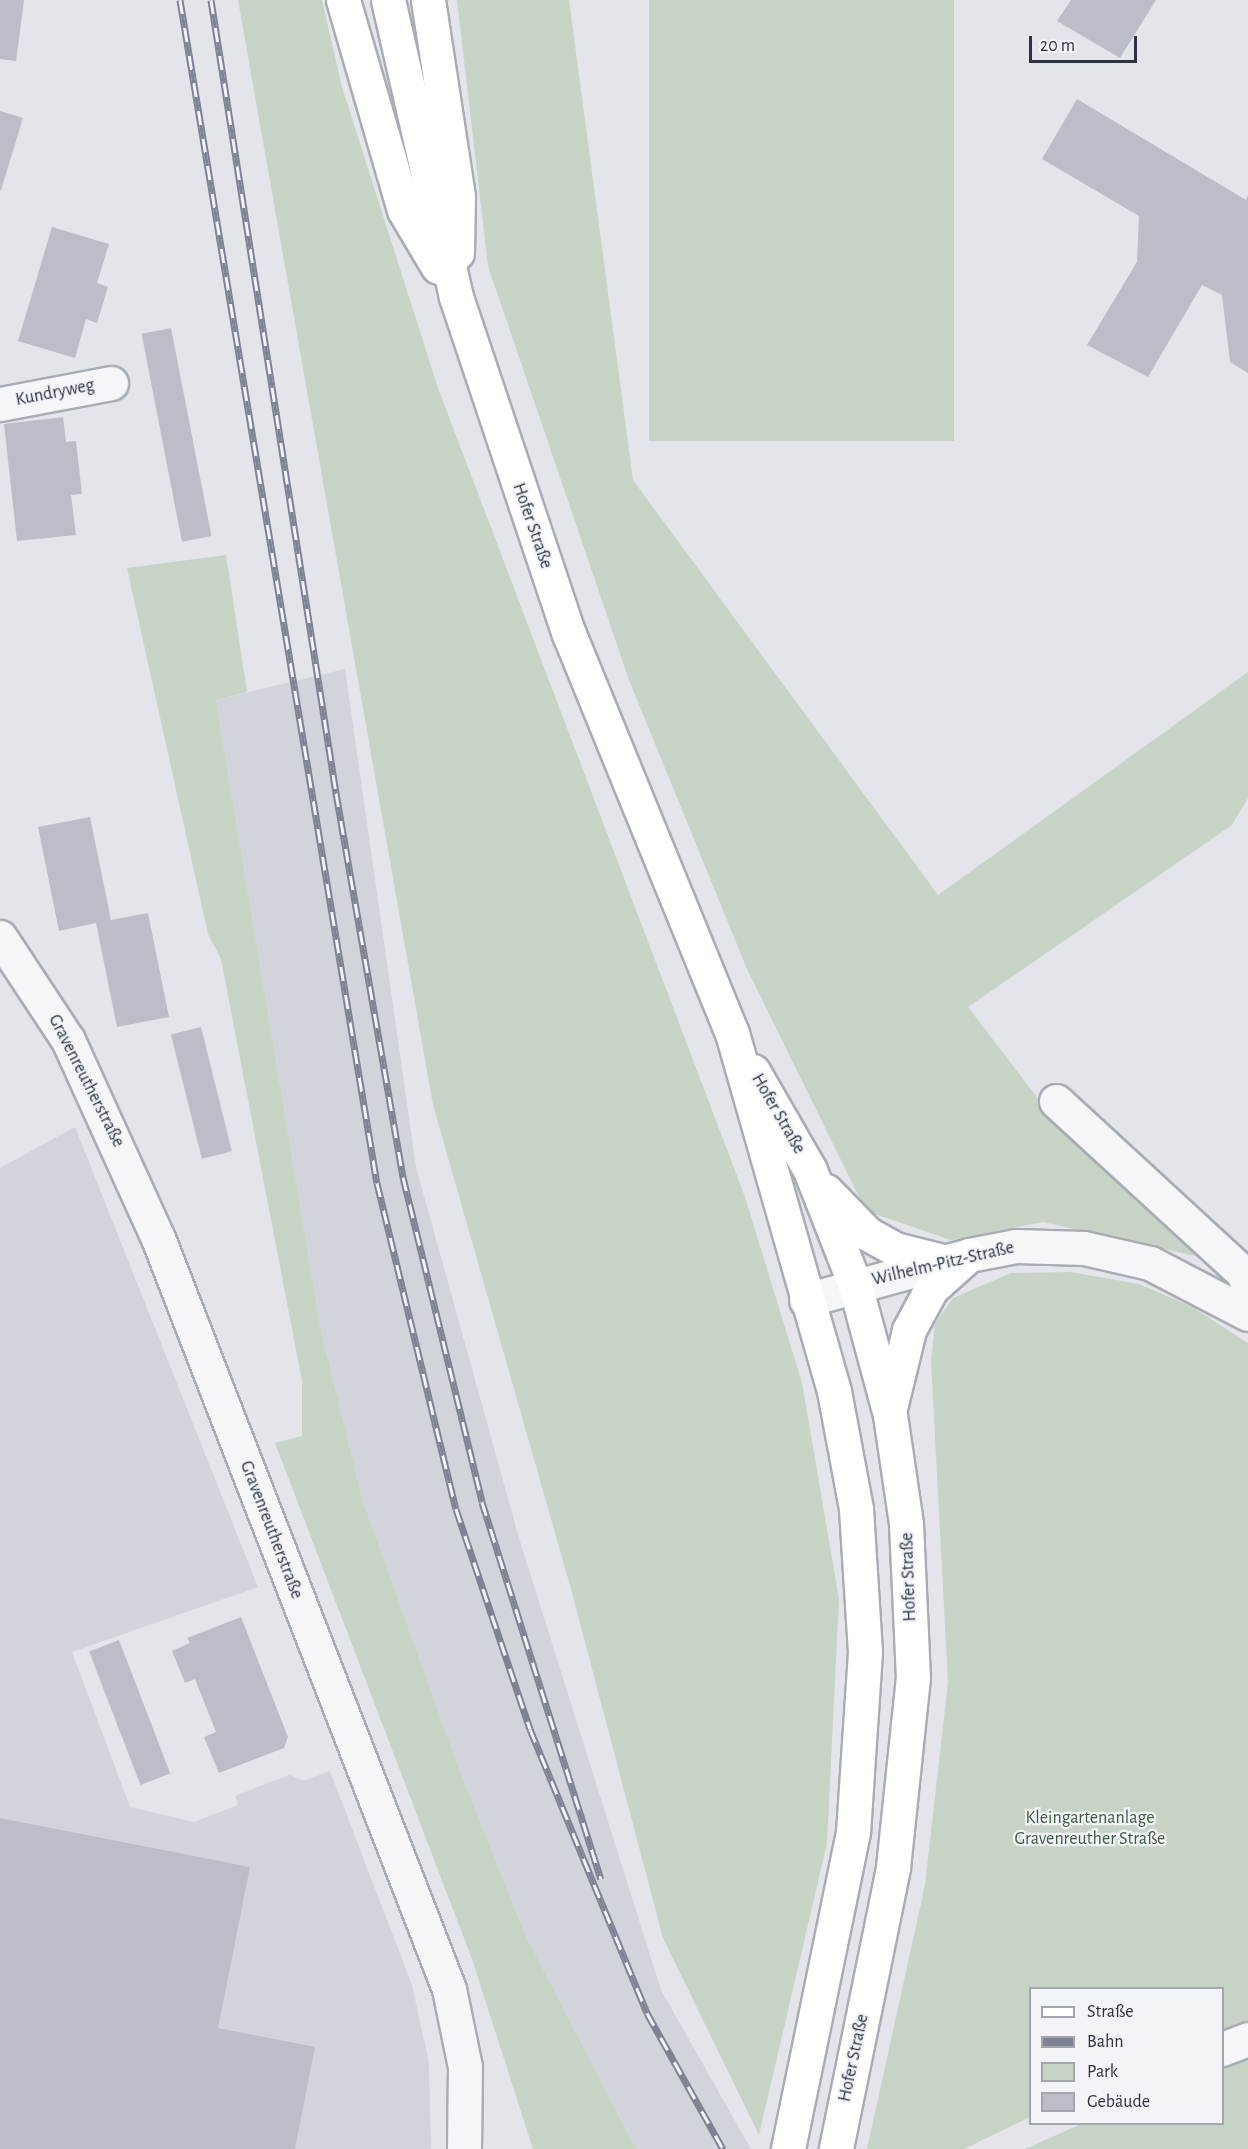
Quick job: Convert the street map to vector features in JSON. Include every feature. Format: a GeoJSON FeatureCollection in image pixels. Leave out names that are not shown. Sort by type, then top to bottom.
{"type":"FeatureCollection","features":[{"type":"Feature","properties":{"kind":"main road"},"geometry":{"type":"LineString","coordinates":[[343,0],[404,210],[456,297]]}},
{"type":"Feature","properties":{"kind":"main road","name":"Hofer Straße"},"geometry":{"type":"LineString","coordinates":[[387,0],[456,297],[570,634],[732,1033],[806,1300],[834,1391],[856,1509],[865,1652],[853,1832],[788,2149]]}},
{"type":"Feature","properties":{"kind":"main road"},"geometry":{"type":"LineString","coordinates":[[428,0],[458,196],[456,297]]}},
{"type":"Feature","properties":{"kind":"main road","name":"Hofer Straße"},"geometry":{"type":"LineString","coordinates":[[732,1033],[810,1170],[855,1285],[890,1415],[906,1524],[913,1677],[893,1868],[836,2149]]}},
{"type":"Feature","properties":{"kind":"main road"},"geometry":{"type":"LineString","coordinates":[[810,1170],[839,1209],[868,1234],[895,1249],[956,1258]]}},
{"type":"Feature","properties":{"kind":"main road"},"geometry":{"type":"LineString","coordinates":[[890,1415],[909,1330],[931,1289],[956,1258]]}},
{"type":"Feature","properties":{"kind":"street","name":"Kundryweg"},"geometry":{"type":"LineString","coordinates":[[0,404],[111,383]]}},
{"type":"Feature","properties":{"kind":"street","name":"Gravenreutherstraße"},"geometry":{"type":"LineString","coordinates":[[0,937],[68,1040],[158,1238],[421,1916],[460,2036],[464,2149]]}},
{"type":"Feature","properties":{"kind":"street"},"geometry":{"type":"LineString","coordinates":[[1056,1101],[1244,1274],[1248,1289]]}},
{"type":"Feature","properties":{"kind":"street","name":"Wilhelm-Pitz-Straße"},"geometry":{"type":"LineString","coordinates":[[806,1300],[956,1258],[1016,1246],[1084,1248],[1150,1263],[1248,1314]]}},
{"type":"Feature","properties":{"kind":"street"},"geometry":{"type":"LineString","coordinates":[[1224,2048],[1248,2039]]}},
{"type":"Feature","properties":{"kind":"shaded area"},"geometry":{"type":"Polygon","coordinates":[[[345,669],[416,1167],[519,1538],[661,1990],[751,2149],[636,2149],[525,1934],[458,1766],[363,1501],[321,1330],[216,700],[345,669]]]}},
{"type":"Feature","properties":{"kind":"shaded area"},"geometry":{"type":"Polygon","coordinates":[[[75,1127],[258,1587],[72,1652],[130,1807],[194,1822],[238,1805],[235,1796],[289,1775],[304,1781],[330,1771],[412,1985],[429,2063],[431,2149],[0,2149],[0,1168],[75,1127]]]}},
{"type":"Feature","properties":{"kind":"green space"},"geometry":{"type":"Polygon","coordinates":[[[238,0],[322,0],[342,87],[438,388],[745,1197],[802,1383],[839,1599],[827,1843],[759,2135],[663,1938],[571,1589],[433,1105],[238,0]]]}},
{"type":"Feature","properties":{"kind":"green space"},"geometry":{"type":"Polygon","coordinates":[[[457,0],[569,0],[633,480],[938,895],[1248,672],[1248,798],[1232,825],[968,1007],[1059,1126],[1205,1258],[1043,1222],[951,1240],[866,1211],[747,969],[629,680],[488,266],[457,0]]]}},
{"type":"Feature","properties":{"kind":"green space"},"geometry":{"type":"Polygon","coordinates":[[[649,0],[954,0],[954,441],[649,441],[649,0]]]}},
{"type":"Feature","properties":{"kind":"green space"},"geometry":{"type":"Polygon","coordinates":[[[226,555],[247,692],[216,700],[321,1330],[363,1501],[458,1766],[525,1934],[636,2149],[533,2149],[472,1959],[275,1443],[302,1436],[302,1381],[221,959],[208,934],[127,568],[226,555]]]}},
{"type":"Feature","properties":{"kind":"green space","name":"Kleingartenanlage Gravenreuther Straße"},"geometry":{"type":"Polygon","coordinates":[[[1070,1272],[1139,1284],[1192,1307],[1248,1343],[1248,2022],[1224,2031],[1224,1987],[1029,1987],[1029,2117],[964,2149],[867,2149],[925,1885],[948,1682],[931,1361],[935,1324],[953,1298],[1011,1273],[1070,1272]]]}},
{"type":"Feature","properties":{"kind":"green space"},"geometry":{"type":"Polygon","coordinates":[[[1248,2052],[1248,2149],[1025,2149],[1079,2125],[1224,2125],[1224,2061],[1248,2052]]]}},
{"type":"Feature","properties":{"kind":"building"},"geometry":{"type":"Polygon","coordinates":[[[0,0],[24,0],[16,61],[0,59],[0,0]]]}},
{"type":"Feature","properties":{"kind":"building"},"geometry":{"type":"Polygon","coordinates":[[[1071,0],[1156,0],[1120,58],[1057,21],[1071,0]]]}},
{"type":"Feature","properties":{"kind":"building"},"geometry":{"type":"Polygon","coordinates":[[[1077,99],[1246,200],[1248,195],[1248,373],[1230,362],[1222,295],[1202,285],[1148,377],[1087,345],[1137,262],[1139,216],[1042,159],[1077,99]]]}},
{"type":"Feature","properties":{"kind":"building"},"geometry":{"type":"Polygon","coordinates":[[[0,111],[23,118],[1,190],[0,190],[0,111]]]}},
{"type":"Feature","properties":{"kind":"building"},"geometry":{"type":"Polygon","coordinates":[[[52,227],[109,244],[97,283],[108,287],[97,323],[86,319],[75,358],[18,341],[52,227]]]}},
{"type":"Feature","properties":{"kind":"building"},"geometry":{"type":"Polygon","coordinates":[[[171,328],[211,536],[182,542],[142,334],[171,328]]]}},
{"type":"Feature","properties":{"kind":"building"},"geometry":{"type":"Polygon","coordinates":[[[63,417],[66,442],[76,441],[82,494],[71,495],[76,535],[17,541],[4,424],[63,417]]]}},
{"type":"Feature","properties":{"kind":"building"},"geometry":{"type":"Polygon","coordinates":[[[90,817],[111,920],[148,913],[169,1017],[117,1027],[96,923],[59,931],[38,827],[90,817]]]}},
{"type":"Feature","properties":{"kind":"building"},"geometry":{"type":"Polygon","coordinates":[[[201,1027],[232,1151],[202,1159],[171,1034],[201,1027]]]}},
{"type":"Feature","properties":{"kind":"building"},"geometry":{"type":"Polygon","coordinates":[[[241,1617],[288,1737],[284,1748],[219,1773],[204,1737],[216,1732],[195,1679],[185,1683],[172,1651],[190,1643],[187,1638],[241,1617]]]}},
{"type":"Feature","properties":{"kind":"building"},"geometry":{"type":"Polygon","coordinates":[[[119,1640],[170,1774],[140,1785],[89,1651],[119,1640]]]}},
{"type":"Feature","properties":{"kind":"building"},"geometry":{"type":"Polygon","coordinates":[[[0,1818],[250,1867],[218,2028],[315,2047],[295,2149],[0,2149],[0,1818]]]}},
{"type":"Feature","properties":{"kind":"railway"},"geometry":{"type":"LineString","coordinates":[[180,0],[377,1183],[456,1509],[530,1729],[647,2013],[723,2149]]}},
{"type":"Feature","properties":{"kind":"railway"},"geometry":{"type":"LineString","coordinates":[[211,0],[336,793],[403,1177],[482,1502],[601,1879]]}}]}
